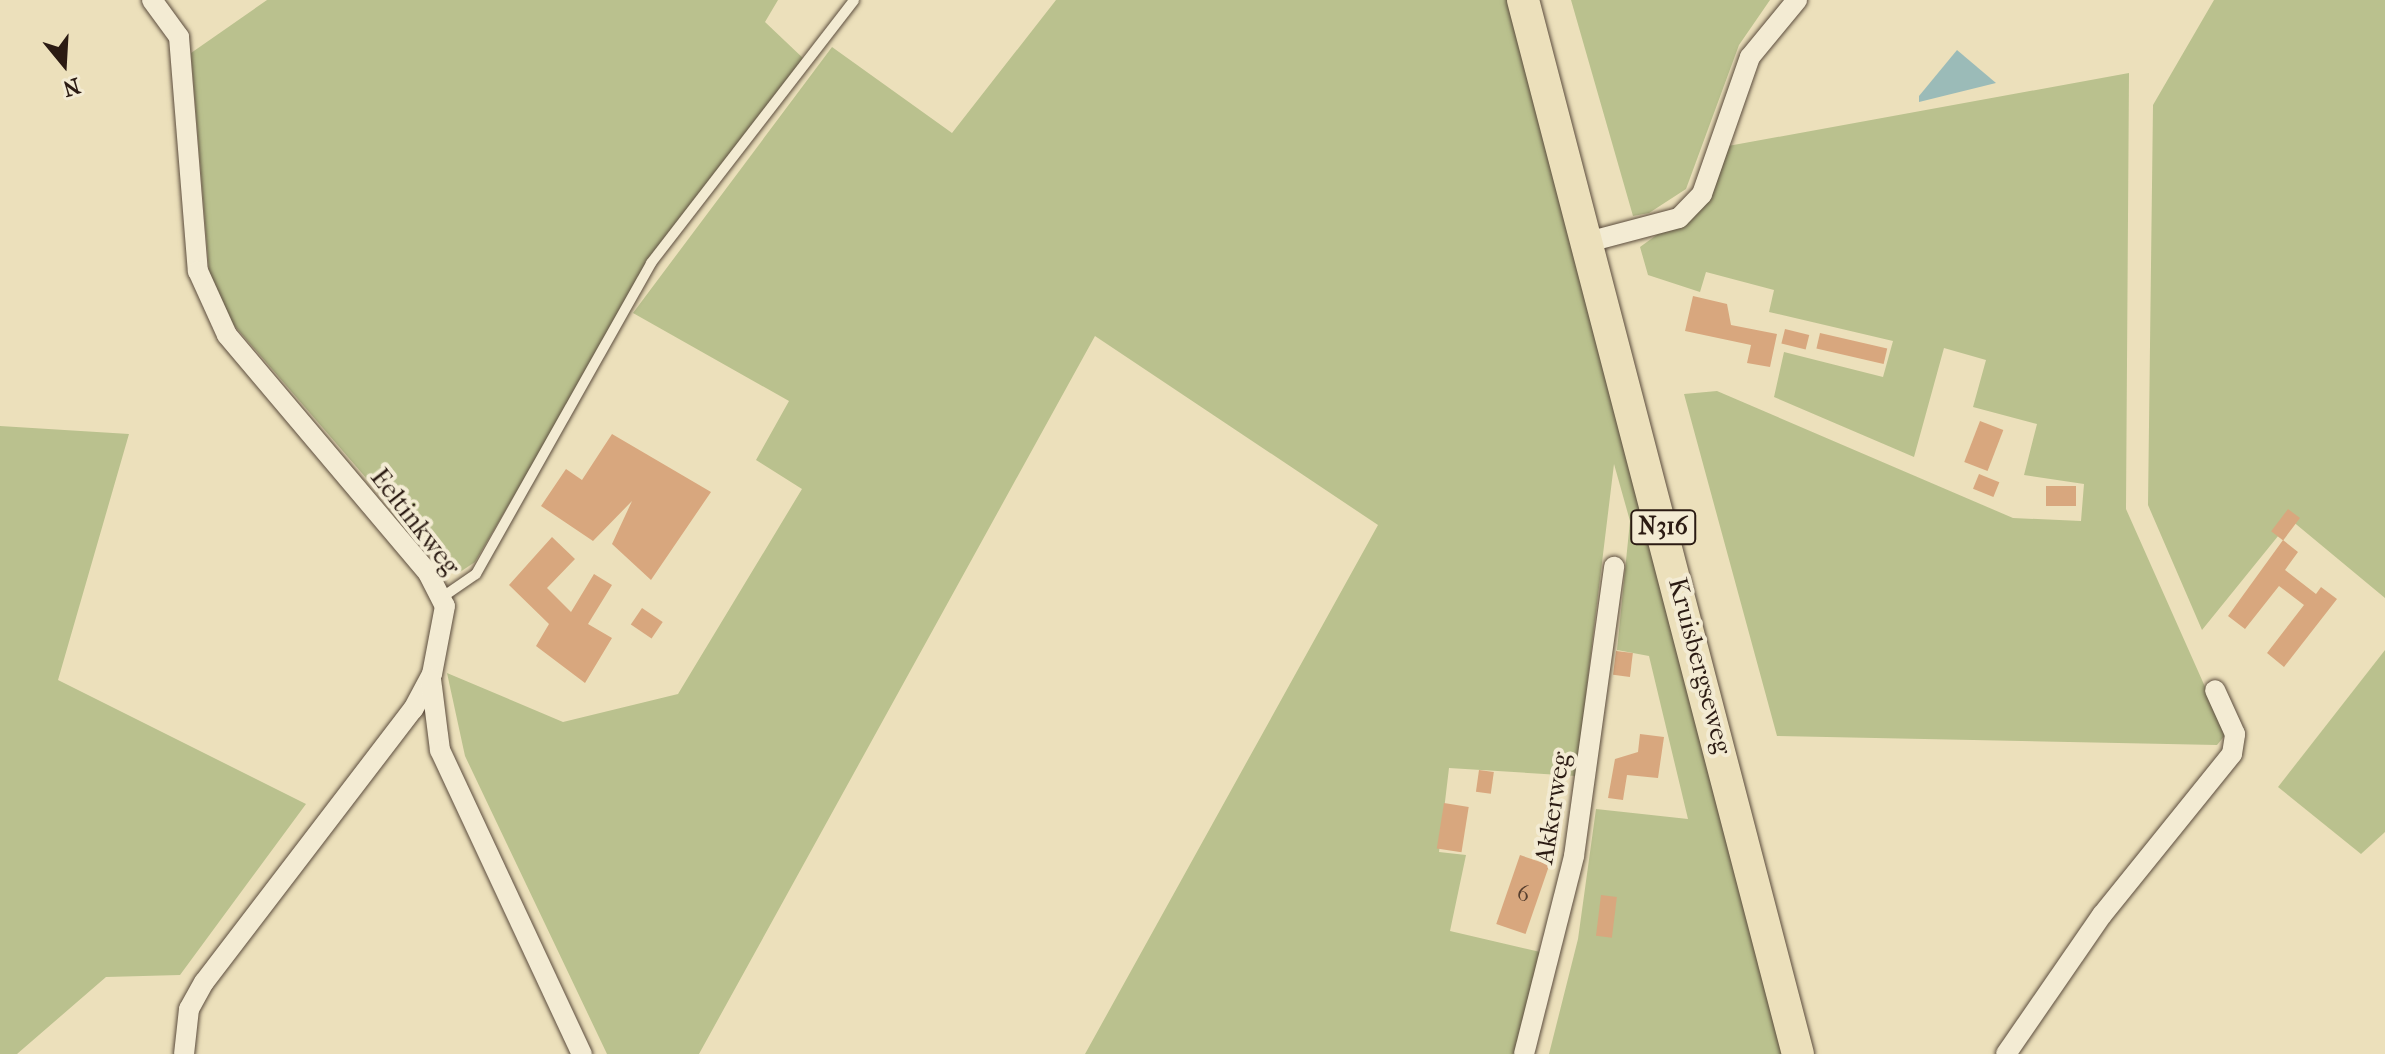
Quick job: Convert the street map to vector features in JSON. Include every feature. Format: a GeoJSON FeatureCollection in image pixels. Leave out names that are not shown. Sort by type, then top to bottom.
{"type":"FeatureCollection","features":[{"type":"Feature","properties":{"kind":"main road","name":"Kruisbergseweg"},"geometry":{"type":"LineString","coordinates":[[1523,0],[1798,1054]]}},
{"type":"Feature","properties":{"kind":"street","name":"Eeltinkweg"},"geometry":{"type":"LineString","coordinates":[[152,0],[179,37],[198,271],[227,335],[428,573],[441,598],[445,629],[432,674],[413,709],[204,982],[189,1009],[184,1054]]}},
{"type":"Feature","properties":{"kind":"street"},"geometry":{"type":"LineString","coordinates":[[1588,242],[1679,218],[1702,194],[1750,57],[1797,0]]}},
{"type":"Feature","properties":{"kind":"street","name":"Akkerweg"},"geometry":{"type":"LineString","coordinates":[[1524,1054],[1574,856],[1614,567]]}},
{"type":"Feature","properties":{"kind":"street"},"geometry":{"type":"LineString","coordinates":[[432,674],[440,750],[582,1054]]}},
{"type":"Feature","properties":{"kind":"street"},"geometry":{"type":"LineString","coordinates":[[2006,1054],[2102,915],[2232,754],[2235,734],[2215,690]]}},
{"type":"Feature","properties":{"kind":"lane"},"geometry":{"type":"LineString","coordinates":[[441,598],[476,574],[651,263],[854,0]]}},
{"type":"Feature","properties":{"kind":"green space"},"geometry":{"type":"Polygon","coordinates":[[[267,0],[778,0],[765,22],[805,60],[668,234],[475,562],[460,572],[437,560],[220,309],[209,271],[191,53],[267,0]]]}},
{"type":"Feature","properties":{"kind":"green space"},"geometry":{"type":"Polygon","coordinates":[[[1056,0],[1513,0],[1786,1054],[1549,1054],[1578,939],[1596,809],[1688,819],[1649,656],[1617,650],[1630,521],[1614,464],[1576,776],[1449,768],[1439,852],[1466,855],[1450,931],[1549,954],[1524,1054],[1085,1054],[1378,525],[1095,336],[699,1054],[607,1054],[465,756],[447,673],[563,722],[678,694],[802,489],[756,460],[789,401],[633,313],[832,47],[952,133],[1056,0]]]}},
{"type":"Feature","properties":{"kind":"green space"},"geometry":{"type":"Polygon","coordinates":[[[1571,0],[1770,0],[1739,45],[1686,189],[1649,213],[1633,216],[1571,0]]]}},
{"type":"Feature","properties":{"kind":"green space"},"geometry":{"type":"Polygon","coordinates":[[[2214,0],[2385,0],[2385,598],[2291,520],[2202,630],[2148,505],[2153,105],[2214,0]]]}},
{"type":"Feature","properties":{"kind":"green space"},"geometry":{"type":"Polygon","coordinates":[[[2129,73],[2126,509],[2226,734],[2217,745],[1777,736],[1684,394],[1717,391],[2013,518],[2081,521],[2084,484],[2024,475],[2037,424],[1973,407],[1986,360],[1944,348],[1914,457],[1774,397],[1784,352],[1883,377],[1893,341],[1769,312],[1774,290],[1706,272],[1700,292],[1648,275],[1640,247],[1687,213],[1728,146],[2129,73]]]}},
{"type":"Feature","properties":{"kind":"green space"},"geometry":{"type":"Polygon","coordinates":[[[0,426],[129,434],[58,680],[306,804],[180,975],[106,977],[17,1054],[0,1054],[0,426]]]}},
{"type":"Feature","properties":{"kind":"green space"},"geometry":{"type":"Polygon","coordinates":[[[2385,650],[2385,832],[2361,854],[2278,787],[2385,650]]]}},
{"type":"Feature","properties":{"kind":"water"},"geometry":{"type":"Polygon","coordinates":[[[1957,50],[1996,83],[1919,102],[1919,96],[1957,50]]]}},
{"type":"Feature","properties":{"kind":"building"},"geometry":{"type":"Polygon","coordinates":[[[1693,296],[1727,304],[1731,325],[1777,334],[1770,367],[1747,363],[1751,345],[1685,331],[1693,296]]]}},
{"type":"Feature","properties":{"kind":"building"},"geometry":{"type":"Polygon","coordinates":[[[1785,329],[1809,335],[1806,350],[1781,344],[1785,329]]]}},
{"type":"Feature","properties":{"kind":"building"},"geometry":{"type":"Polygon","coordinates":[[[1820,333],[1887,349],[1884,364],[1816,349],[1820,333]]]}},
{"type":"Feature","properties":{"kind":"building"},"geometry":{"type":"Polygon","coordinates":[[[1980,421],[2003,430],[1988,471],[1964,462],[1980,421]]]}},
{"type":"Feature","properties":{"kind":"building"},"geometry":{"type":"Polygon","coordinates":[[[612,434],[711,492],[651,580],[612,544],[632,501],[593,541],[541,506],[566,469],[582,480],[612,434]]]}},
{"type":"Feature","properties":{"kind":"building"},"geometry":{"type":"Polygon","coordinates":[[[1979,474],[1999,482],[1993,497],[1973,489],[1979,474]]]}},
{"type":"Feature","properties":{"kind":"building"},"geometry":{"type":"Polygon","coordinates":[[[2046,486],[2076,486],[2076,506],[2046,506],[2046,486]]]}},
{"type":"Feature","properties":{"kind":"building"},"geometry":{"type":"Polygon","coordinates":[[[2288,509],[2300,518],[2283,540],[2271,531],[2288,509]]]}},
{"type":"Feature","properties":{"kind":"building"},"geometry":{"type":"Polygon","coordinates":[[[552,537],[575,559],[547,588],[571,612],[594,574],[612,585],[588,624],[612,638],[585,683],[536,646],[549,624],[509,585],[552,537]]]}},
{"type":"Feature","properties":{"kind":"building"},"geometry":{"type":"Polygon","coordinates":[[[2283,540],[2298,552],[2285,570],[2316,594],[2321,587],[2337,599],[2284,667],[2267,653],[2304,605],[2279,586],[2245,629],[2228,616],[2283,540]]]}},
{"type":"Feature","properties":{"kind":"building"},"geometry":{"type":"Polygon","coordinates":[[[642,608],[663,622],[652,639],[631,625],[642,608]]]}},
{"type":"Feature","properties":{"kind":"building"},"geometry":{"type":"Polygon","coordinates":[[[1616,651],[1633,653],[1630,677],[1613,675],[1616,651]]]}},
{"type":"Feature","properties":{"kind":"building"},"geometry":{"type":"Polygon","coordinates":[[[1640,734],[1664,737],[1658,778],[1627,775],[1623,800],[1608,798],[1615,759],[1638,752],[1640,734]]]}},
{"type":"Feature","properties":{"kind":"building"},"geometry":{"type":"Polygon","coordinates":[[[1479,770],[1494,772],[1491,794],[1476,792],[1479,770]]]}},
{"type":"Feature","properties":{"kind":"building"},"geometry":{"type":"Polygon","coordinates":[[[1444,803],[1469,807],[1461,852],[1437,848],[1444,803]]]}},
{"type":"Feature","properties":{"kind":"building"},"geometry":{"type":"Polygon","coordinates":[[[1520,855],[1549,865],[1526,934],[1496,924],[1520,855]]]}},
{"type":"Feature","properties":{"kind":"building"},"geometry":{"type":"Polygon","coordinates":[[[1601,895],[1617,897],[1612,938],[1596,936],[1601,895]]]}}]}
